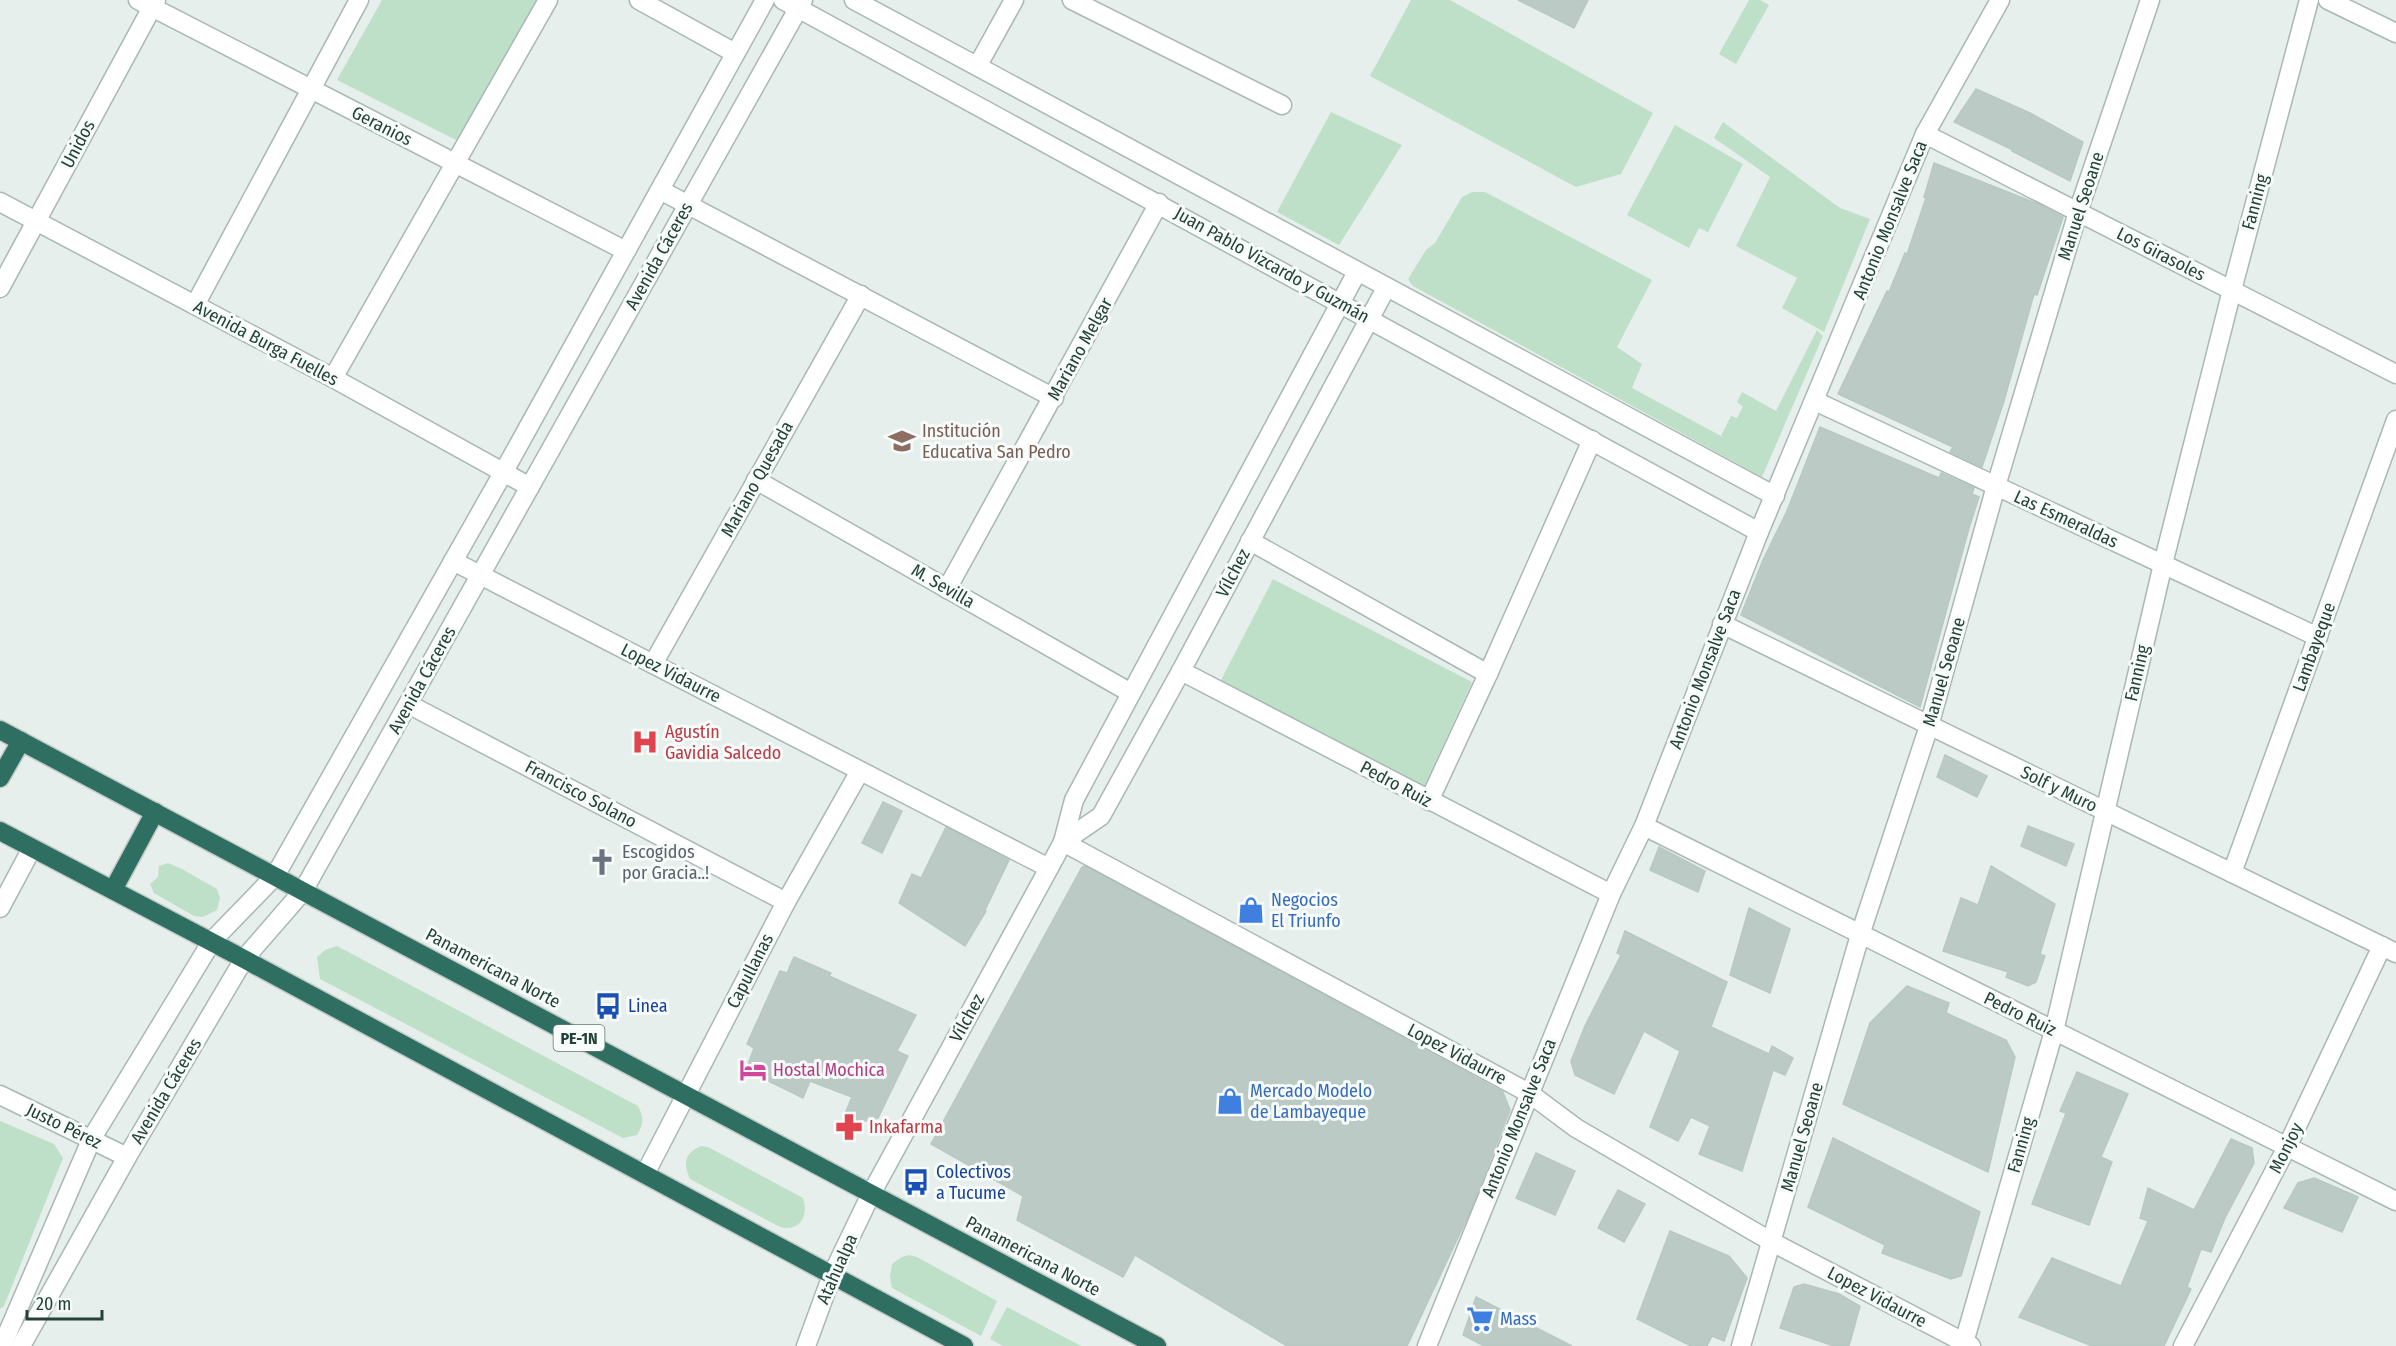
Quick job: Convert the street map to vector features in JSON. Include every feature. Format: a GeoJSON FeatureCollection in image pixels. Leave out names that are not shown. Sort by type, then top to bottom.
{"type":"FeatureCollection","features":[{"type":"Feature","properties":{"kind":"highway","name":"Panamericana Norte"},"geometry":{"type":"LineString","coordinates":[[0,730],[1157,1346]]}},
{"type":"Feature","properties":{"kind":"highway"},"geometry":{"type":"LineString","coordinates":[[0,778],[21,741]]}},
{"type":"Feature","properties":{"kind":"highway"},"geometry":{"type":"LineString","coordinates":[[113,890],[155,812]]}},
{"type":"Feature","properties":{"kind":"highway"},"geometry":{"type":"LineString","coordinates":[[0,831],[244,958],[964,1346]]}},
{"type":"Feature","properties":{"kind":"street"},"geometry":{"type":"LineString","coordinates":[[195,305],[359,0]]}},
{"type":"Feature","properties":{"kind":"street"},"geometry":{"type":"LineString","coordinates":[[333,378],[548,0]]}},
{"type":"Feature","properties":{"kind":"street"},"geometry":{"type":"LineString","coordinates":[[639,0],[735,53]]}},
{"type":"Feature","properties":{"kind":"street","name":"Avenida Cáceres"},"geometry":{"type":"LineString","coordinates":[[2,1346],[92,1138],[212,942],[274,876],[503,472],[765,0]]}},
{"type":"Feature","properties":{"kind":"street","name":"Juan Pablo Vizcardo y Guzmán"},"geometry":{"type":"LineString","coordinates":[[854,0],[1775,496]]}},
{"type":"Feature","properties":{"kind":"street"},"geometry":{"type":"LineString","coordinates":[[978,65],[1014,0]]}},
{"type":"Feature","properties":{"kind":"street"},"geometry":{"type":"LineString","coordinates":[[1072,0],[1282,105]]}},
{"type":"Feature","properties":{"kind":"street","name":"Antonio Monsalve Saca"},"geometry":{"type":"LineString","coordinates":[[1427,1346],[1611,894],[1644,826],[1759,532],[1925,134],[2000,0]]}},
{"type":"Feature","properties":{"kind":"street","name":"Manuel Seoane"},"geometry":{"type":"LineString","coordinates":[[1741,1346],[1860,934],[1929,726],[1996,486],[2078,212],[2151,0]]}},
{"type":"Feature","properties":{"kind":"street","name":"Fanning"},"geometry":{"type":"LineString","coordinates":[[1966,1345],[2054,1031],[2163,564],[2232,290],[2309,0]]}},
{"type":"Feature","properties":{"kind":"street"},"geometry":{"type":"LineString","coordinates":[[2328,0],[2396,33]]}},
{"type":"Feature","properties":{"kind":"street","name":"Geranios"},"geometry":{"type":"LineString","coordinates":[[149,2],[312,89],[626,250]]}},
{"type":"Feature","properties":{"kind":"street","name":"Unidos"},"geometry":{"type":"LineString","coordinates":[[0,288],[149,2]]}},
{"type":"Feature","properties":{"kind":"street","name":"Avenida Cáceres"},"geometry":{"type":"LineString","coordinates":[[21,1346],[127,1157],[244,958],[303,891],[688,205],[795,3]]}},
{"type":"Feature","properties":{"kind":"street","name":"Juan Pablo Vizcardo y Guzmán"},"geometry":{"type":"LineString","coordinates":[[795,3],[1759,532]]}},
{"type":"Feature","properties":{"kind":"street","name":"Los Girasoles"},"geometry":{"type":"LineString","coordinates":[[1925,134],[2396,374]]}},
{"type":"Feature","properties":{"kind":"street"},"geometry":{"type":"LineString","coordinates":[[660,190],[1054,398]]}},
{"type":"Feature","properties":{"kind":"street","name":"Avenida Burga Fuelles"},"geometry":{"type":"LineString","coordinates":[[0,202],[333,378],[530,487]]}},
{"type":"Feature","properties":{"kind":"street","name":"Mariano Melgar"},"geometry":{"type":"LineString","coordinates":[[947,589],[1054,398],[1159,203]]}},
{"type":"Feature","properties":{"kind":"street","name":"Vílchez"},"geometry":{"type":"LineString","coordinates":[[872,1194],[1063,842],[1074,800],[1357,272]]}},
{"type":"Feature","properties":{"kind":"street","name":"Vílchez"},"geometry":{"type":"LineString","coordinates":[[1063,842],[1101,816],[1182,671],[1386,288]]}},
{"type":"Feature","properties":{"kind":"street","name":"Mariano Quesada"},"geometry":{"type":"LineString","coordinates":[[652,664],[861,295]]}},
{"type":"Feature","properties":{"kind":"street","name":"Las Esmeraldas"},"geometry":{"type":"LineString","coordinates":[[1815,401],[2318,637]]}},
{"type":"Feature","properties":{"kind":"street","name":"Lambayeque"},"geometry":{"type":"LineString","coordinates":[[2232,873],[2396,420]]}},
{"type":"Feature","properties":{"kind":"street"},"geometry":{"type":"LineString","coordinates":[[1429,801],[1592,440]]}},
{"type":"Feature","properties":{"kind":"street","name":"M. Sevilla"},"geometry":{"type":"LineString","coordinates":[[756,480],[1131,693]]}},
{"type":"Feature","properties":{"kind":"street"},"geometry":{"type":"LineString","coordinates":[[1250,541],[1488,674]]}},
{"type":"Feature","properties":{"kind":"street","name":"Lopez Vidaurre"},"geometry":{"type":"LineString","coordinates":[[453,561],[1049,868]]}},
{"type":"Feature","properties":{"kind":"street","name":"Solf y Muro"},"geometry":{"type":"LineString","coordinates":[[1722,624],[2389,950]]}},
{"type":"Feature","properties":{"kind":"street","name":"Pedro Ruiz"},"geometry":{"type":"LineString","coordinates":[[1182,671],[1611,894]]}},
{"type":"Feature","properties":{"kind":"street","name":"Francisco Solano"},"geometry":{"type":"LineString","coordinates":[[408,704],[786,902]]}},
{"type":"Feature","properties":{"kind":"street","name":"Capullanas"},"geometry":{"type":"LineString","coordinates":[[645,1174],[786,902],[860,771]]}},
{"type":"Feature","properties":{"kind":"street","name":"Pedro Ruiz"},"geometry":{"type":"LineString","coordinates":[[1644,826],[2396,1201]]}},
{"type":"Feature","properties":{"kind":"street","name":"Lopez Vidaurre"},"geometry":{"type":"LineString","coordinates":[[1063,842],[1529,1093],[1576,1128],[1772,1242],[1966,1345]]}},
{"type":"Feature","properties":{"kind":"street"},"geometry":{"type":"LineString","coordinates":[[0,908],[32,848]]}},
{"type":"Feature","properties":{"kind":"street","name":"Monjoy"},"geometry":{"type":"LineString","coordinates":[[2183,1346],[2389,950]]}},
{"type":"Feature","properties":{"kind":"street","name":"Justo Pérez"},"geometry":{"type":"LineString","coordinates":[[0,1095],[127,1157]]}},
{"type":"Feature","properties":{"kind":"street","name":"Atahualpa"},"geometry":{"type":"LineString","coordinates":[[806,1346],[832,1275],[872,1194]]}},
{"type":"Feature","properties":{"kind":"green space"},"geometry":{"type":"Polygon","coordinates":[[[382,0],[541,0],[462,143],[337,80],[382,0]]]}},
{"type":"Feature","properties":{"kind":"green space"},"geometry":{"type":"Polygon","coordinates":[[[1411,0],[1450,0],[1653,113],[1621,174],[1576,187],[1370,76],[1411,0]]]}},
{"type":"Feature","properties":{"kind":"green space"},"geometry":{"type":"Polygon","coordinates":[[[1749,0],[1760,0],[1769,5],[1736,64],[1719,54],[1749,0]]]}},
{"type":"Feature","properties":{"kind":"green space"},"geometry":{"type":"Polygon","coordinates":[[[1331,112],[1402,145],[1339,245],[1277,212],[1331,112]]]}},
{"type":"Feature","properties":{"kind":"green space"},"geometry":{"type":"Polygon","coordinates":[[[1723,122],[1840,208],[1870,219],[1824,332],[1782,308],[1797,278],[1736,246],[1770,177],[1714,138],[1723,122]]]}},
{"type":"Feature","properties":{"kind":"green space"},"geometry":{"type":"Polygon","coordinates":[[[1675,125],[1743,164],[1708,232],[1699,228],[1689,248],[1627,215],[1675,125]]]}},
{"type":"Feature","properties":{"kind":"green space"},"geometry":{"type":"Polygon","coordinates":[[[1472,192],[1485,192],[1652,280],[1617,347],[1642,364],[1632,388],[1721,436],[1731,416],[1737,418],[1743,407],[1737,402],[1742,392],[1776,411],[1817,330],[1823,336],[1762,477],[1413,286],[1408,279],[1426,250],[1435,243],[1462,197],[1472,192]]]}},
{"type":"Feature","properties":{"kind":"green space"},"geometry":{"type":"Polygon","coordinates":[[[1273,579],[1472,682],[1421,794],[1218,686],[1273,579]]]}},
{"type":"Feature","properties":{"kind":"green space"},"geometry":{"type":"Polygon","coordinates":[[[168,863],[217,889],[220,898],[217,910],[203,917],[194,916],[154,893],[150,884],[158,877],[159,866],[168,863]]]}},
{"type":"Feature","properties":{"kind":"green space"},"geometry":{"type":"Polygon","coordinates":[[[337,946],[638,1106],[642,1121],[637,1135],[623,1138],[320,979],[317,957],[325,950],[337,946]]]}},
{"type":"Feature","properties":{"kind":"green space"},"geometry":{"type":"Polygon","coordinates":[[[0,1121],[54,1144],[63,1158],[4,1306],[0,1309],[0,1121]]]}},
{"type":"Feature","properties":{"kind":"green space"},"geometry":{"type":"Polygon","coordinates":[[[701,1146],[708,1147],[803,1198],[805,1211],[798,1225],[780,1227],[690,1179],[686,1160],[691,1152],[701,1146]]]}},
{"type":"Feature","properties":{"kind":"green space"},"geometry":{"type":"Polygon","coordinates":[[[909,1255],[917,1257],[997,1301],[981,1336],[892,1288],[890,1277],[892,1264],[909,1255]]]}},
{"type":"Feature","properties":{"kind":"green space"},"geometry":{"type":"Polygon","coordinates":[[[1007,1307],[1081,1346],[1003,1346],[990,1339],[1007,1307]]]}},
{"type":"Feature","properties":{"kind":"building"},"geometry":{"type":"Polygon","coordinates":[[[1518,0],[1588,0],[1574,28],[1518,0]]]}},
{"type":"Feature","properties":{"kind":"building"},"geometry":{"type":"Polygon","coordinates":[[[1976,89],[2030,113],[2083,142],[2070,181],[1954,122],[1976,89]]]}},
{"type":"Feature","properties":{"kind":"building"},"geometry":{"type":"Polygon","coordinates":[[[1934,163],[2038,204],[2063,217],[2037,295],[2034,294],[2004,401],[1982,467],[1950,452],[1953,447],[1838,394],[1887,291],[1889,292],[1905,253],[1907,254],[1926,198],[1924,197],[1934,163]]]}},
{"type":"Feature","properties":{"kind":"building"},"geometry":{"type":"Polygon","coordinates":[[[1820,427],[1939,478],[1941,473],[1974,488],[1972,494],[1979,497],[1920,707],[1741,615],[1763,560],[1787,511],[1820,427]]]}},
{"type":"Feature","properties":{"kind":"building"},"geometry":{"type":"Polygon","coordinates":[[[1945,755],[1987,776],[1977,797],[1937,777],[1945,755]]]}},
{"type":"Feature","properties":{"kind":"building"},"geometry":{"type":"Polygon","coordinates":[[[883,802],[902,811],[882,853],[862,843],[883,802]]]}},
{"type":"Feature","properties":{"kind":"building"},"geometry":{"type":"Polygon","coordinates":[[[2028,826],[2074,844],[2066,866],[2021,846],[2028,826]]]}},
{"type":"Feature","properties":{"kind":"building"},"geometry":{"type":"Polygon","coordinates":[[[946,827],[1009,860],[986,911],[965,946],[899,903],[912,874],[921,878],[946,827]]]}},
{"type":"Feature","properties":{"kind":"building"},"geometry":{"type":"Polygon","coordinates":[[[1659,847],[1705,871],[1698,892],[1650,870],[1659,847]]]}},
{"type":"Feature","properties":{"kind":"building","name":"Mercado Modelo de Lambayeque"},"geometry":{"type":"Polygon","coordinates":[[[1085,866],[1503,1092],[1510,1110],[1469,1214],[1407,1346],[1287,1346],[1135,1255],[1123,1277],[1017,1220],[1023,1196],[931,1144],[1082,867],[1085,866]]]}},
{"type":"Feature","properties":{"kind":"building"},"geometry":{"type":"Polygon","coordinates":[[[1991,866],[2055,904],[2040,954],[2045,956],[2036,982],[2028,986],[2006,977],[2008,972],[1943,951],[1961,898],[1978,905],[1991,866]]]}},
{"type":"Feature","properties":{"kind":"building"},"geometry":{"type":"Polygon","coordinates":[[[1749,908],[1790,929],[1770,993],[1730,975],[1749,908]]]}},
{"type":"Feature","properties":{"kind":"building"},"geometry":{"type":"Polygon","coordinates":[[[1625,931],[1727,982],[1711,1027],[1769,1054],[1772,1046],[1793,1058],[1785,1075],[1773,1070],[1742,1171],[1699,1154],[1710,1126],[1691,1117],[1678,1141],[1650,1127],[1680,1051],[1644,1031],[1614,1094],[1575,1075],[1571,1061],[1585,1026],[1621,955],[1617,953],[1625,931]]]}},
{"type":"Feature","properties":{"kind":"building"},"geometry":{"type":"Polygon","coordinates":[[[794,957],[831,973],[829,976],[916,1015],[897,1051],[908,1056],[878,1118],[861,1122],[844,1116],[852,1097],[810,1081],[803,1098],[746,1070],[754,1048],[747,1044],[780,971],[787,973],[794,957]]]}},
{"type":"Feature","properties":{"kind":"building"},"geometry":{"type":"Polygon","coordinates":[[[1907,986],[1949,1003],[1946,1013],[2006,1040],[2015,1057],[1988,1172],[1843,1104],[1870,1023],[1907,986]]]}},
{"type":"Feature","properties":{"kind":"building"},"geometry":{"type":"Polygon","coordinates":[[[2077,1072],[2128,1094],[2101,1157],[2112,1162],[2089,1225],[2032,1204],[2066,1113],[2060,1111],[2077,1072]]]}},
{"type":"Feature","properties":{"kind":"building"},"geometry":{"type":"Polygon","coordinates":[[[1833,1138],[1980,1212],[1961,1276],[1951,1279],[1882,1253],[1885,1245],[1808,1207],[1833,1138]]]}},
{"type":"Feature","properties":{"kind":"building"},"geometry":{"type":"Polygon","coordinates":[[[2231,1139],[2252,1148],[2254,1163],[2225,1218],[2211,1252],[2201,1249],[2187,1287],[2191,1289],[2164,1346],[2092,1346],[2019,1317],[2052,1258],[2121,1286],[2148,1221],[2140,1218],[2148,1188],[2194,1210],[2231,1139]]]}},
{"type":"Feature","properties":{"kind":"building"},"geometry":{"type":"Polygon","coordinates":[[[1536,1153],[1575,1171],[1555,1215],[1516,1198],[1536,1153]]]}},
{"type":"Feature","properties":{"kind":"building"},"geometry":{"type":"Polygon","coordinates":[[[2314,1178],[2358,1197],[2342,1232],[2284,1208],[2298,1183],[2314,1178]]]}},
{"type":"Feature","properties":{"kind":"building"},"geometry":{"type":"Polygon","coordinates":[[[1618,1190],[1645,1204],[1624,1242],[1598,1228],[1618,1190]]]}},
{"type":"Feature","properties":{"kind":"building"},"geometry":{"type":"Polygon","coordinates":[[[1670,1231],[1729,1256],[1747,1278],[1724,1341],[1712,1336],[1707,1346],[1691,1346],[1637,1319],[1670,1231]]]}},
{"type":"Feature","properties":{"kind":"building"},"geometry":{"type":"Polygon","coordinates":[[[1804,1284],[1839,1294],[1860,1306],[1849,1346],[1834,1346],[1780,1328],[1794,1287],[1804,1284]]]}},
{"type":"Feature","properties":{"kind":"building"},"geometry":{"type":"Polygon","coordinates":[[[1476,1297],[1572,1346],[1484,1346],[1463,1335],[1476,1297]]]}},
{"type":"Feature","properties":{"kind":"place","name":"Institución Educativa San Pedro"},"geometry":{"type":"Point","coordinates":[902,441]}},
{"type":"Feature","properties":{"kind":"place","name":"Agustín Gavidia Salcedo"},"geometry":{"type":"Point","coordinates":[645,742]}},
{"type":"Feature","properties":{"kind":"place","name":"Escogidos por Gracia..!"},"geometry":{"type":"Point","coordinates":[602,862]}},
{"type":"Feature","properties":{"kind":"place","name":"Negocios El Triunfo"},"geometry":{"type":"Point","coordinates":[1251,910]}},
{"type":"Feature","properties":{"kind":"place","name":"Linea"},"geometry":{"type":"Point","coordinates":[608,1006]}},
{"type":"Feature","properties":{"kind":"place","name":"Hostal Mochica"},"geometry":{"type":"Point","coordinates":[753,1070]}},
{"type":"Feature","properties":{"kind":"place","name":"Mercado Modelo de Lambayeque"},"geometry":{"type":"Point","coordinates":[1230,1101]}},
{"type":"Feature","properties":{"kind":"place","name":"Inkafarma"},"geometry":{"type":"Point","coordinates":[849,1127]}},
{"type":"Feature","properties":{"kind":"place","name":"Colectivos a Tucume"},"geometry":{"type":"Point","coordinates":[916,1182]}},
{"type":"Feature","properties":{"kind":"place","name":"Mass"},"geometry":{"type":"Point","coordinates":[1480,1319]}}]}
